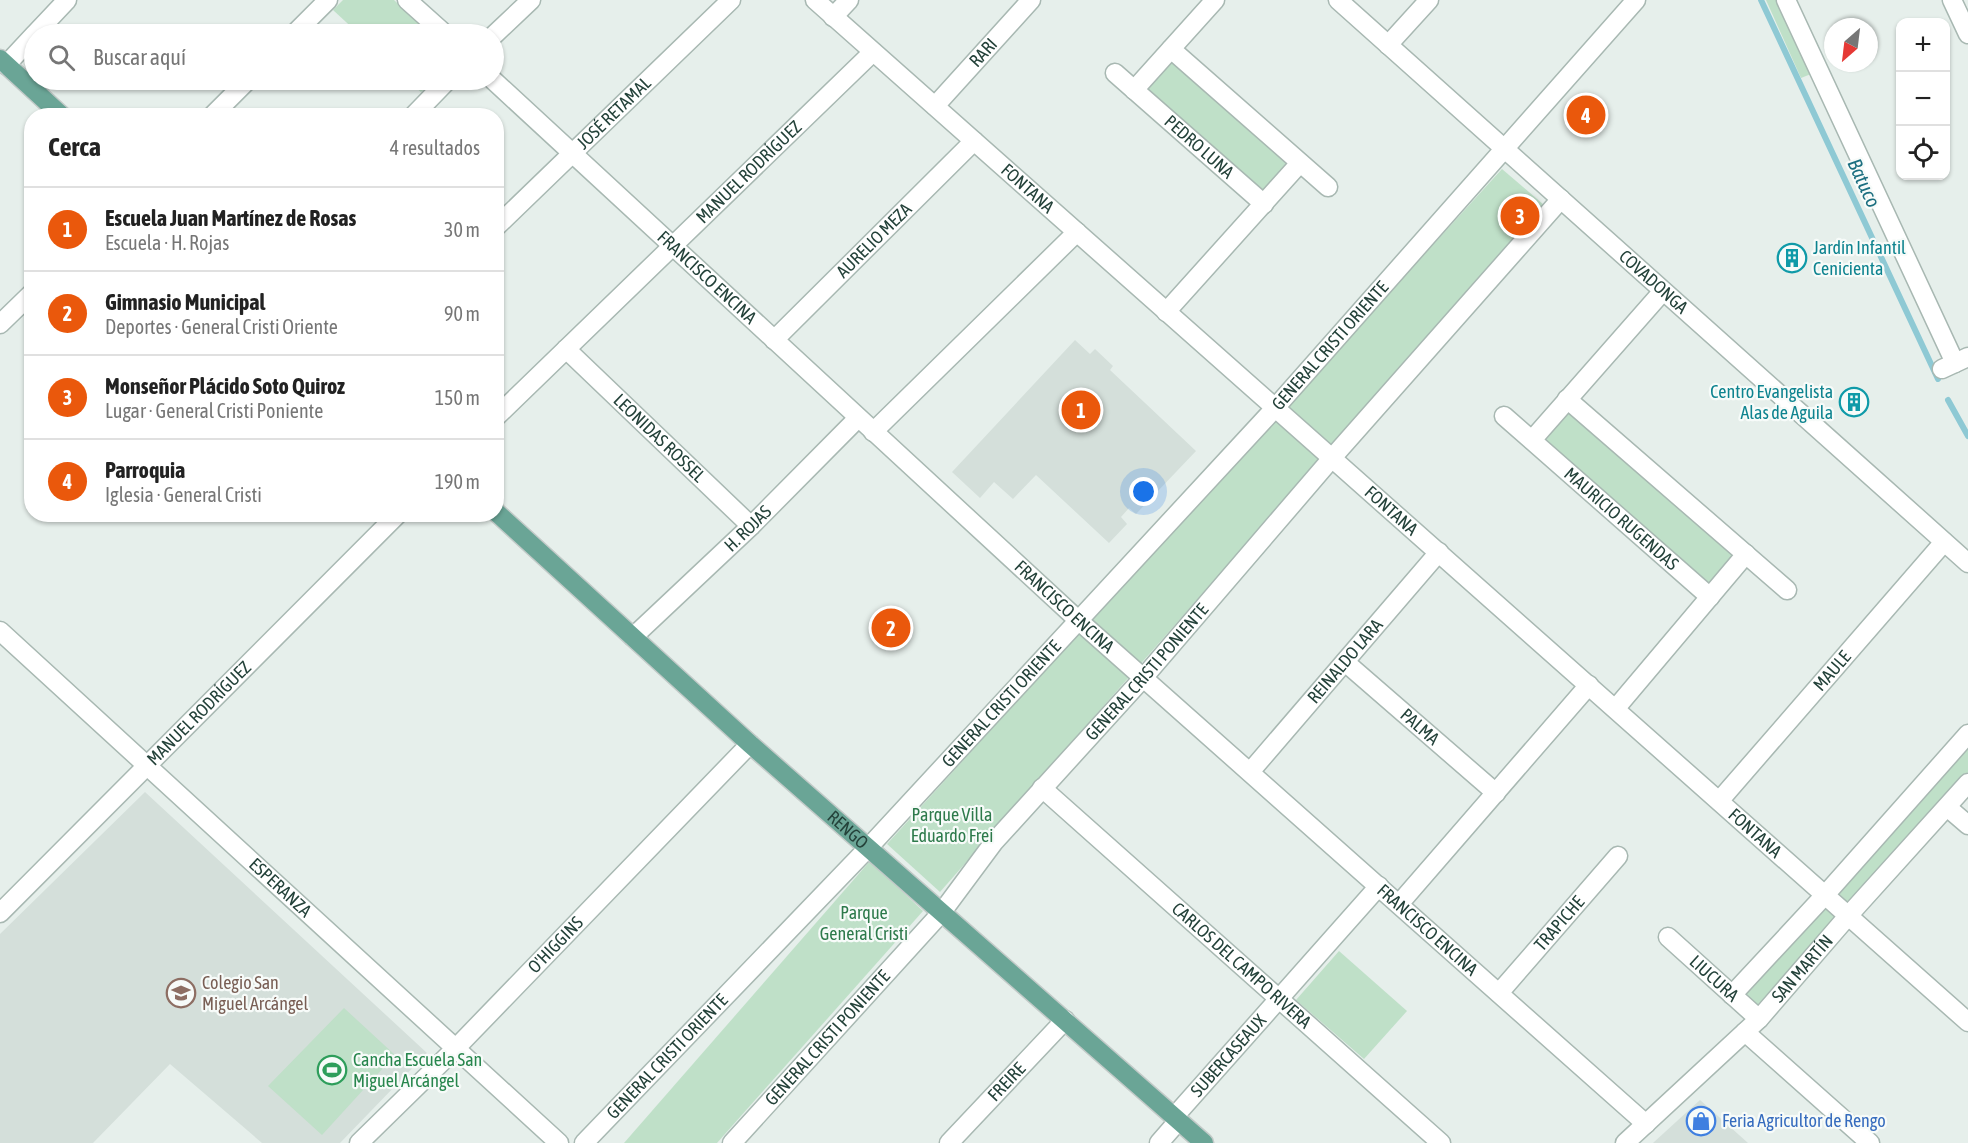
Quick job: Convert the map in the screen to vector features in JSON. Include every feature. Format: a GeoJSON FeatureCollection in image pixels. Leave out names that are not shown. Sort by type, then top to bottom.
{"type":"FeatureCollection","features":[{"type":"Feature","properties":{"kind":"main road"},"geometry":{"type":"LineString","coordinates":[[3,62],[24,81]]}},
{"type":"Feature","properties":{"kind":"main road"},"geometry":{"type":"LineString","coordinates":[[34,90],[53,108]]}},
{"type":"Feature","properties":{"kind":"main road","name":"RENGO"},"geometry":{"type":"LineString","coordinates":[[504,520],[750,744],[1204,1143]]}},
{"type":"Feature","properties":{"kind":"street"},"geometry":{"type":"LineString","coordinates":[[45,24],[67,0]]}},
{"type":"Feature","properties":{"kind":"street"},"geometry":{"type":"LineString","coordinates":[[304,24],[328,0]]}},
{"type":"Feature","properties":{"kind":"street"},"geometry":{"type":"LineString","coordinates":[[407,0],[434,24]]}},
{"type":"Feature","properties":{"kind":"street"},"geometry":{"type":"LineString","coordinates":[[504,26],[531,0]]}},
{"type":"Feature","properties":{"kind":"street","name":"JOSÉ RETAMAL"},"geometry":{"type":"LineString","coordinates":[[504,219],[731,0]]}},
{"type":"Feature","properties":{"kind":"street","name":"FONTANA"},"geometry":{"type":"LineString","coordinates":[[815,0],[1968,1022]]}},
{"type":"Feature","properties":{"kind":"street"},"geometry":{"type":"LineString","coordinates":[[833,16],[849,0]]}},
{"type":"Feature","properties":{"kind":"street","name":"RARI"},"geometry":{"type":"LineString","coordinates":[[934,106],[1031,0]]}},
{"type":"Feature","properties":{"kind":"street"},"geometry":{"type":"LineString","coordinates":[[1134,90],[1215,0]]}},
{"type":"Feature","properties":{"kind":"street","name":"COVADONGA"},"geometry":{"type":"LineString","coordinates":[[1338,0],[1968,564]]}},
{"type":"Feature","properties":{"kind":"street"},"geometry":{"type":"LineString","coordinates":[[1388,45],[1429,0]]}},
{"type":"Feature","properties":{"kind":"street","name":"GENERAL CRISTI ORIENTE"},"geometry":{"type":"LineString","coordinates":[[584,1143],[868,848],[1275,408],[1636,0]]}},
{"type":"Feature","properties":{"kind":"street"},"geometry":{"type":"LineString","coordinates":[[1786,0],[1955,363]]}},
{"type":"Feature","properties":{"kind":"street"},"geometry":{"type":"LineString","coordinates":[[1952,0],[1968,34]]}},
{"type":"Feature","properties":{"kind":"street"},"geometry":{"type":"LineString","coordinates":[[3,62],[24,44]]}},
{"type":"Feature","properties":{"kind":"street"},"geometry":{"type":"LineString","coordinates":[[1171,49],[1328,187]]}},
{"type":"Feature","properties":{"kind":"street","name":"MANUEL RODRÍGUEZ"},"geometry":{"type":"LineString","coordinates":[[504,409],[873,52]]}},
{"type":"Feature","properties":{"kind":"street","name":"PEDRO LUNA"},"geometry":{"type":"LineString","coordinates":[[1115,73],[1264,204]]}},
{"type":"Feature","properties":{"kind":"street"},"geometry":{"type":"LineString","coordinates":[[220,108],[238,90]]}},
{"type":"Feature","properties":{"kind":"street"},"geometry":{"type":"LineString","coordinates":[[421,108],[438,90]]}},
{"type":"Feature","properties":{"kind":"street","name":"FRANCISCO ENCINA"},"geometry":{"type":"LineString","coordinates":[[504,90],[1078,620],[1646,1124]]}},
{"type":"Feature","properties":{"kind":"street","name":"AURELIO MEZA"},"geometry":{"type":"LineString","coordinates":[[774,340],[974,141]]}},
{"type":"Feature","properties":{"kind":"street"},"geometry":{"type":"LineString","coordinates":[[1166,312],[1300,163]]}},
{"type":"Feature","properties":{"kind":"street","name":"GENERAL CRISTI PONIENTE"},"geometry":{"type":"LineString","coordinates":[[732,1143],[942,912],[982,856],[1144,677],[1332,458],[1561,199]]}},
{"type":"Feature","properties":{"kind":"street"},"geometry":{"type":"LineString","coordinates":[[873,432],[1077,232]]}},
{"type":"Feature","properties":{"kind":"street"},"geometry":{"type":"LineString","coordinates":[[1532,440],[1663,291]]}},
{"type":"Feature","properties":{"kind":"street"},"geometry":{"type":"LineString","coordinates":[[0,324],[24,301]]}},
{"type":"Feature","properties":{"kind":"street","name":"LEONIDAS ROSSEL"},"geometry":{"type":"LineString","coordinates":[[566,349],[751,526]]}},
{"type":"Feature","properties":{"kind":"street"},"geometry":{"type":"LineString","coordinates":[[1567,399],[1787,590]]}},
{"type":"Feature","properties":{"kind":"street","name":"MAURICIO RUGENDAS"},"geometry":{"type":"LineString","coordinates":[[1504,416],[1710,597]]}},
{"type":"Feature","properties":{"kind":"street","name":"H. ROJAS"},"geometry":{"type":"LineString","coordinates":[[633,637],[751,526],[858,418]]}},
{"type":"Feature","properties":{"kind":"street","name":"MANUEL RODRÍGUEZ"},"geometry":{"type":"LineString","coordinates":[[0,913],[390,522]]}},
{"type":"Feature","properties":{"kind":"street","name":"MAULE"},"geometry":{"type":"LineString","coordinates":[[1720,800],[1944,542]]}},
{"type":"Feature","properties":{"kind":"street","name":"REINALDO LARA"},"geometry":{"type":"LineString","coordinates":[[1250,772],[1439,552]]}},
{"type":"Feature","properties":{"kind":"street"},"geometry":{"type":"LineString","coordinates":[[1616,708],[1746,554]]}},
{"type":"Feature","properties":{"kind":"street","name":"ESPERANZA"},"geometry":{"type":"LineString","coordinates":[[0,631],[559,1143]]}},
{"type":"Feature","properties":{"kind":"street","name":"PALMA"},"geometry":{"type":"LineString","coordinates":[[1345,662],[1496,793]]}},
{"type":"Feature","properties":{"kind":"street"},"geometry":{"type":"LineString","coordinates":[[1399,904],[1590,685]]}},
{"type":"Feature","properties":{"kind":"street","name":"SAN MARTÍN"},"geometry":{"type":"LineString","coordinates":[[1732,995],[1825,895],[1968,734]]}},
{"type":"Feature","properties":{"kind":"street","name":"O'HIGGINS"},"geometry":{"type":"LineString","coordinates":[[359,1143],[456,1048],[750,744]]}},
{"type":"Feature","properties":{"kind":"street","name":"SAN MARTÍN"},"geometry":{"type":"LineString","coordinates":[[1625,1143],[1759,1019],[1968,783]]}},
{"type":"Feature","properties":{"kind":"street","name":"CARLOS DEL CAMPO RIVERA"},"geometry":{"type":"LineString","coordinates":[[1042,788],[1441,1143]]}},
{"type":"Feature","properties":{"kind":"street"},"geometry":{"type":"LineString","coordinates":[[1947,807],[1968,825]]}},
{"type":"Feature","properties":{"kind":"street","name":"TRAPICHE"},"geometry":{"type":"LineString","coordinates":[[1499,993],[1618,855]]}},
{"type":"Feature","properties":{"kind":"street","name":"SUBERCASEAUX"},"geometry":{"type":"LineString","coordinates":[[1160,1143],[1176,1119],[1379,886]]}},
{"type":"Feature","properties":{"kind":"street","name":"LIUCURA"},"geometry":{"type":"LineString","coordinates":[[1668,937],[1759,1019]]}},
{"type":"Feature","properties":{"kind":"street","name":"FREIRE"},"geometry":{"type":"LineString","coordinates":[[949,1143],[1065,1020]]}},
{"type":"Feature","properties":{"kind":"street"},"geometry":{"type":"LineString","coordinates":[[1745,1032],[1870,1143]]}},
{"type":"Feature","properties":{"kind":"shaded area"},"geometry":{"type":"Polygon","coordinates":[[[1075,340],[1090,354],[1095,349],[1113,366],[1110,370],[1196,451],[1136,514],[1129,508],[1121,517],[1127,524],[1109,543],[1036,475],[1013,499],[994,482],[980,498],[952,472],[1075,340]]]}},
{"type":"Feature","properties":{"kind":"shaded area","name":"Colegio San Miguel Arcángel"},"geometry":{"type":"Polygon","coordinates":[[[145,792],[427,1053],[340,1143],[262,1143],[170,1064],[93,1143],[0,1143],[0,934],[145,792]]]}},
{"type":"Feature","properties":{"kind":"shaded area","name":"Feria Agricultor de Rengo"},"geometry":{"type":"Polygon","coordinates":[[[1700,1100],[1748,1143],[1653,1143],[1700,1100]]]}},
{"type":"Feature","properties":{"kind":"green space"},"geometry":{"type":"Polygon","coordinates":[[[343,0],[394,0],[419,24],[348,24],[333,10],[343,0]]]}},
{"type":"Feature","properties":{"kind":"green space"},"geometry":{"type":"Polygon","coordinates":[[[1766,0],[1778,0],[1811,74],[1801,78],[1766,0]]]}},
{"type":"Feature","properties":{"kind":"green space"},"geometry":{"type":"Polygon","coordinates":[[[1172,59],[1289,163],[1262,193],[1144,89],[1172,59]]]}},
{"type":"Feature","properties":{"kind":"green space","name":"Parque Villa Eduardo Frei"},"geometry":{"type":"Polygon","coordinates":[[[1502,169],[1544,205],[940,892],[887,844],[1502,169]]]}},
{"type":"Feature","properties":{"kind":"green space"},"geometry":{"type":"Polygon","coordinates":[[[1568,405],[1737,555],[1708,586],[1538,439],[1568,405]]]}},
{"type":"Feature","properties":{"kind":"green space"},"geometry":{"type":"Polygon","coordinates":[[[1968,742],[1968,772],[1758,1010],[1742,994],[1968,742]]]}},
{"type":"Feature","properties":{"kind":"green space","name":"Parque General Cristi"},"geometry":{"type":"Polygon","coordinates":[[[870,861],[923,911],[717,1143],[624,1143],[870,861]]]}},
{"type":"Feature","properties":{"kind":"green space"},"geometry":{"type":"Polygon","coordinates":[[[1339,951],[1407,1011],[1364,1059],[1296,1000],[1339,951]]]}},
{"type":"Feature","properties":{"kind":"green space","name":"Cancha Escuela San Miguel Arcángel"},"geometry":{"type":"Polygon","coordinates":[[[344,1008],[395,1055],[322,1135],[268,1086],[344,1008]]]}},
{"type":"Feature","properties":{"kind":"waterway","name":"Batuco"},"geometry":{"type":"LineString","coordinates":[[1761,0],[1938,379]]}},
{"type":"Feature","properties":{"kind":"waterway","name":"Batuco"},"geometry":{"type":"LineString","coordinates":[[1948,400],[1968,436]]}},
{"type":"Feature","properties":{"kind":"place","name":"Parroquia"},"geometry":{"type":"Point","coordinates":[1586,115]}},
{"type":"Feature","properties":{"kind":"place","name":"Monseñor Plácido Soto Quiroz"},"geometry":{"type":"Point","coordinates":[1520,216]}},
{"type":"Feature","properties":{"kind":"place","name":"Jardín Infantil Cenicienta"},"geometry":{"type":"Point","coordinates":[1792,258]}},
{"type":"Feature","properties":{"kind":"place","name":"Centro Evangelista Alas de Aguila"},"geometry":{"type":"Point","coordinates":[1854,402]}},
{"type":"Feature","properties":{"kind":"place","name":"Escuela Juan Martínez de Rosas"},"geometry":{"type":"Point","coordinates":[1081,410]}},
{"type":"Feature","properties":{"kind":"place","name":"Gimnasio Municipal"},"geometry":{"type":"Point","coordinates":[891,628]}},
{"type":"Feature","properties":{"kind":"place","name":"Colegio San Miguel Arcángel"},"geometry":{"type":"Point","coordinates":[181,993]}},
{"type":"Feature","properties":{"kind":"place","name":"Cancha Escuela San Miguel Arcángel"},"geometry":{"type":"Point","coordinates":[332,1070]}},
{"type":"Feature","properties":{"kind":"place","name":"Feria Agricultor de Rengo"},"geometry":{"type":"Point","coordinates":[1701,1121]}}]}
